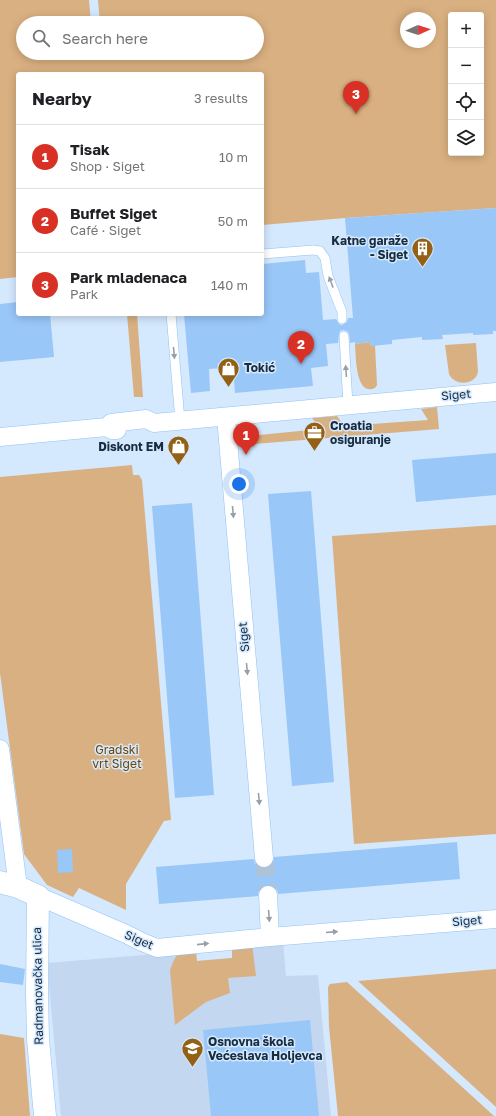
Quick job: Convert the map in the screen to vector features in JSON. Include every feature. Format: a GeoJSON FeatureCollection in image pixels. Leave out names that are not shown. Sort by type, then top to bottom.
{"type":"FeatureCollection","features":[{"type":"Feature","properties":{"kind":"street","name":"Siget"},"geometry":{"type":"LineString","coordinates":[[0,437],[107,427],[112,430],[148,428],[154,423],[496,392]]}},
{"type":"Feature","properties":{"kind":"street","name":"Siget"},"geometry":{"type":"LineString","coordinates":[[226,417],[264,858]]}},
{"type":"Feature","properties":{"kind":"street"},"geometry":{"type":"LineString","coordinates":[[0,749],[9,885],[38,896]]}},
{"type":"Feature","properties":{"kind":"street"},"geometry":{"type":"LineString","coordinates":[[268,895],[270,937]]}},
{"type":"Feature","properties":{"kind":"street","name":"Siget"},"geometry":{"type":"LineString","coordinates":[[38,896],[157,948],[270,937],[496,919]]}},
{"type":"Feature","properties":{"kind":"street","name":"Radmanovačka ulica"},"geometry":{"type":"LineString","coordinates":[[38,896],[38,1039],[45,1116]]}},
{"type":"Feature","properties":{"kind":"lane"},"geometry":{"type":"LineString","coordinates":[[264,254],[312,250],[320,251],[325,258],[328,276],[342,312],[342,319]]}},
{"type":"Feature","properties":{"kind":"lane"},"geometry":{"type":"LineString","coordinates":[[171,316],[180,421]]}},
{"type":"Feature","properties":{"kind":"lane"},"geometry":{"type":"LineString","coordinates":[[344,336],[348,405]]}},
{"type":"Feature","properties":{"kind":"shaded area","name":"Osnovna škola Većeslava Holjevca"},"geometry":{"type":"Polygon","coordinates":[[[283,941],[286,976],[318,975],[331,1116],[61,1116],[47,963],[144,955],[190,949],[197,961],[232,958],[232,948],[283,941]]]}},
{"type":"Feature","properties":{"kind":"green space"},"geometry":{"type":"Polygon","coordinates":[[[0,0],[89,0],[90,16],[16,16],[16,60],[264,60],[264,16],[99,16],[98,0],[496,0],[496,208],[264,225],[264,72],[16,72],[16,277],[0,279],[0,0]]]}},
{"type":"Feature","properties":{"kind":"green space"},"geometry":{"type":"Polygon","coordinates":[[[127,316],[137,316],[143,397],[134,397],[127,316]]]}},
{"type":"Feature","properties":{"kind":"green space"},"geometry":{"type":"Polygon","coordinates":[[[370,342],[371,346],[375,345],[377,385],[375,388],[368,389],[360,381],[356,365],[355,344],[370,342]]]}},
{"type":"Feature","properties":{"kind":"green space"},"geometry":{"type":"Polygon","coordinates":[[[476,343],[478,372],[476,377],[469,382],[464,383],[455,381],[449,374],[445,345],[476,343]]]}},
{"type":"Feature","properties":{"kind":"green space"},"geometry":{"type":"Polygon","coordinates":[[[437,407],[439,429],[231,446],[233,438],[239,428],[251,424],[259,435],[320,429],[312,418],[337,416],[344,426],[428,420],[421,409],[437,407]]]}},
{"type":"Feature","properties":{"kind":"green space","name":"Gradski vrt Siget"},"geometry":{"type":"Polygon","coordinates":[[[132,465],[133,475],[139,475],[142,480],[171,820],[164,821],[126,884],[126,910],[79,888],[73,897],[47,885],[24,854],[0,673],[0,477],[132,465]]]}},
{"type":"Feature","properties":{"kind":"green space"},"geometry":{"type":"Polygon","coordinates":[[[496,525],[496,834],[354,844],[332,536],[496,525]]]}},
{"type":"Feature","properties":{"kind":"green space"},"geometry":{"type":"Polygon","coordinates":[[[252,943],[256,976],[228,978],[230,993],[206,1002],[175,1025],[170,970],[177,955],[196,951],[197,961],[232,958],[232,948],[252,943]]]}},
{"type":"Feature","properties":{"kind":"green space"},"geometry":{"type":"Polygon","coordinates":[[[496,969],[496,1107],[358,981],[496,969]]]}},
{"type":"Feature","properties":{"kind":"green space"},"geometry":{"type":"Polygon","coordinates":[[[347,982],[494,1116],[338,1116],[329,1027],[328,988],[330,984],[347,982]]]}},
{"type":"Feature","properties":{"kind":"green space"},"geometry":{"type":"Polygon","coordinates":[[[0,1034],[24,1038],[30,1116],[0,1116],[0,1034]]]}},
{"type":"Feature","properties":{"kind":"building"},"geometry":{"type":"Polygon","coordinates":[[[496,208],[496,331],[493,331],[493,334],[473,335],[473,333],[442,335],[443,339],[422,340],[422,337],[392,340],[392,344],[371,346],[370,342],[355,344],[355,342],[350,343],[349,333],[343,330],[340,331],[338,343],[326,344],[328,366],[311,368],[313,386],[235,393],[233,367],[209,369],[210,391],[191,393],[184,316],[264,316],[264,264],[305,260],[306,273],[319,272],[323,320],[336,319],[339,324],[342,325],[347,322],[348,318],[353,318],[345,218],[496,208]]]}},
{"type":"Feature","properties":{"kind":"building"},"geometry":{"type":"Polygon","coordinates":[[[16,302],[16,316],[50,316],[54,357],[0,362],[0,304],[16,302]]]}},
{"type":"Feature","properties":{"kind":"building"},"geometry":{"type":"Polygon","coordinates":[[[496,453],[496,495],[416,502],[412,460],[496,453]]]}},
{"type":"Feature","properties":{"kind":"building"},"geometry":{"type":"Polygon","coordinates":[[[311,491],[334,782],[292,786],[268,494],[311,491]]]}},
{"type":"Feature","properties":{"kind":"building"},"geometry":{"type":"Polygon","coordinates":[[[192,503],[214,795],[175,798],[152,506],[192,503]]]}},
{"type":"Feature","properties":{"kind":"building"},"geometry":{"type":"Polygon","coordinates":[[[457,842],[460,879],[278,894],[277,889],[273,886],[267,885],[262,886],[259,890],[258,896],[159,904],[156,867],[254,859],[255,864],[259,867],[265,868],[270,867],[273,863],[274,857],[457,842]]]}},
{"type":"Feature","properties":{"kind":"building"},"geometry":{"type":"Polygon","coordinates":[[[72,849],[73,872],[58,873],[57,850],[72,849]]]}},
{"type":"Feature","properties":{"kind":"building"},"geometry":{"type":"Polygon","coordinates":[[[0,964],[25,969],[23,985],[0,982],[0,964]]]}},
{"type":"Feature","properties":{"kind":"building"},"geometry":{"type":"Polygon","coordinates":[[[310,1020],[319,1116],[211,1116],[203,1030],[310,1020]]]}},
{"type":"Feature","properties":{"kind":"tunnel"},"geometry":{"type":"LineString","coordinates":[[264,858],[268,895]]}},
{"type":"Feature","properties":{"kind":"place","name":"Park mladenaca"},"geometry":{"type":"Point","coordinates":[356,114]}},
{"type":"Feature","properties":{"kind":"place","name":"Katne garaže - Siget"},"geometry":{"type":"Point","coordinates":[423,268]}},
{"type":"Feature","properties":{"kind":"place","name":"Buffet Siget"},"geometry":{"type":"Point","coordinates":[301,364]}},
{"type":"Feature","properties":{"kind":"place","name":"Tokić"},"geometry":{"type":"Point","coordinates":[228,388]}},
{"type":"Feature","properties":{"kind":"place","name":"Croatia osiguranje"},"geometry":{"type":"Point","coordinates":[315,452]}},
{"type":"Feature","properties":{"kind":"place","name":"Tisak"},"geometry":{"type":"Point","coordinates":[246,455]}},
{"type":"Feature","properties":{"kind":"place","name":"Diskont EM"},"geometry":{"type":"Point","coordinates":[179,466]}},
{"type":"Feature","properties":{"kind":"place","name":"Osnovna škola Većeslava Holjevca"},"geometry":{"type":"Point","coordinates":[192,1068]}}]}
